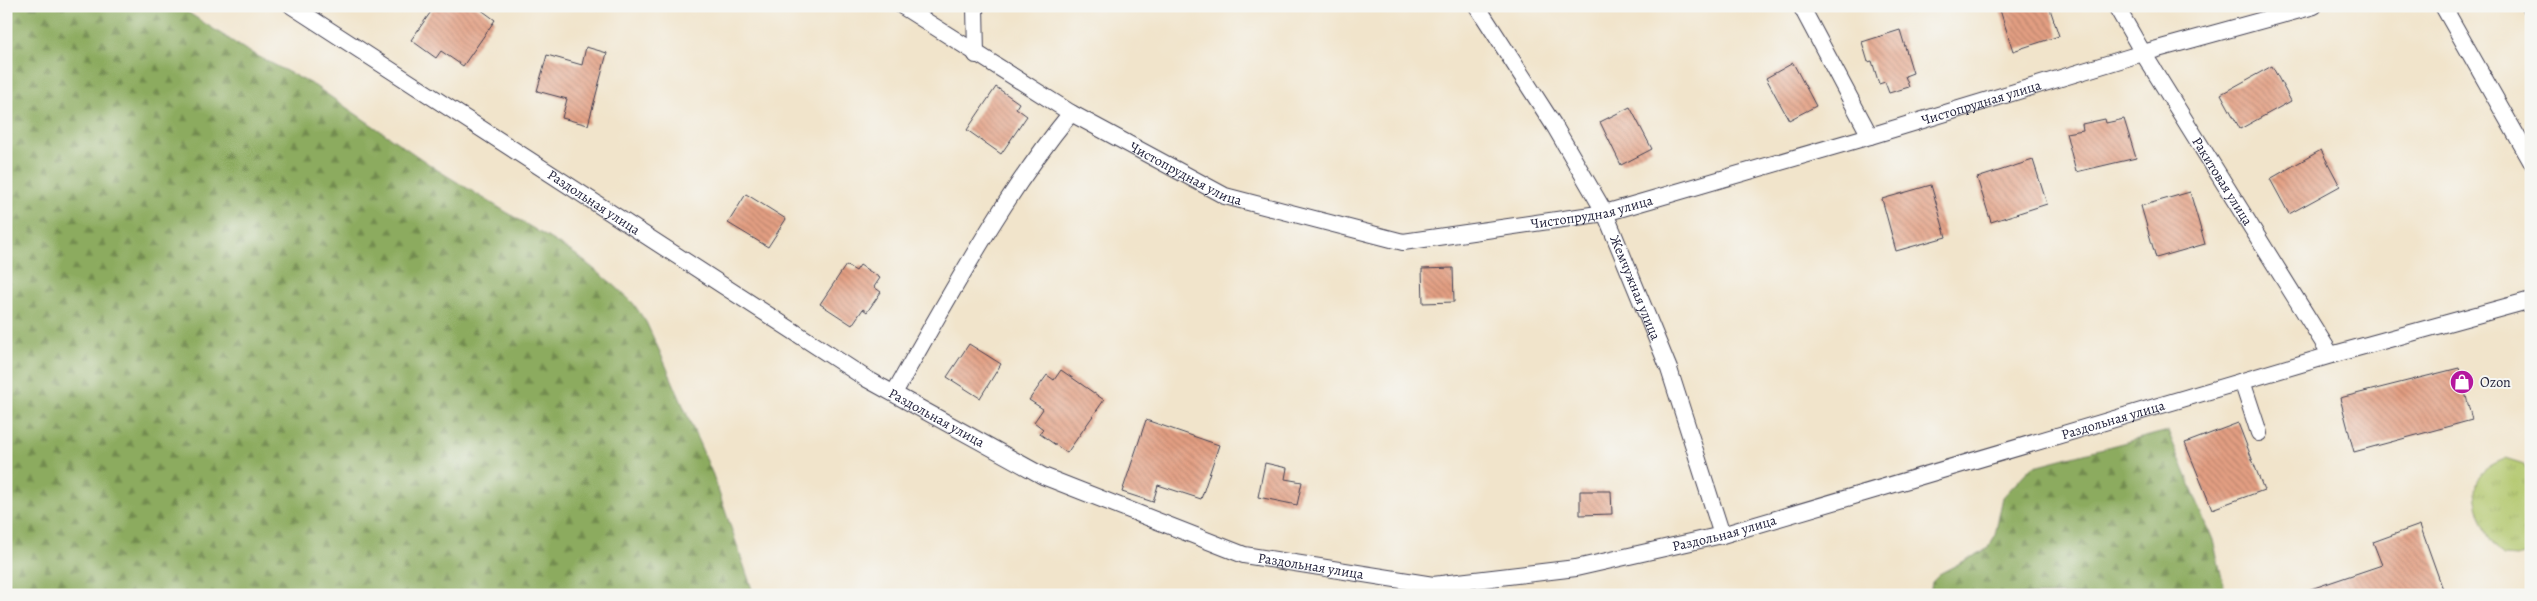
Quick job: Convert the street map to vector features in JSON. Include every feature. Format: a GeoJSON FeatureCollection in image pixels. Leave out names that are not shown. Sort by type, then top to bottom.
{"type":"FeatureCollection","features":[{"type":"Feature","properties":{"kind":"street","name":"Раздольная улица"},"geometry":{"type":"LineString","coordinates":[[292,6],[682,261],[867,379],[1043,476],[1244,555],[1433,585],[1576,568],[1722,535],[2331,354],[2531,300]]}},
{"type":"Feature","properties":{"kind":"street","name":"Чистопрудная улица"},"geometry":{"type":"LineString","coordinates":[[902,6],[976,55],[1070,113],[1225,196],[1403,242],[1605,213],[1870,136],[2143,53],[2314,6]]}},
{"type":"Feature","properties":{"kind":"street"},"geometry":{"type":"LineString","coordinates":[[975,6],[976,55]]}},
{"type":"Feature","properties":{"kind":"street","name":"Жемчужная улица"},"geometry":{"type":"LineString","coordinates":[[1476,6],[1555,127],[1605,213],[1669,369],[1722,535]]}},
{"type":"Feature","properties":{"kind":"street"},"geometry":{"type":"LineString","coordinates":[[1801,6],[1870,136]]}},
{"type":"Feature","properties":{"kind":"street","name":"Ракитовая улица"},"geometry":{"type":"LineString","coordinates":[[2116,6],[2143,53],[2331,354]]}},
{"type":"Feature","properties":{"kind":"street"},"geometry":{"type":"LineString","coordinates":[[2443,6],[2531,161]]}},
{"type":"Feature","properties":{"kind":"street"},"geometry":{"type":"LineString","coordinates":[[894,393],[972,257],[1052,135],[1070,113]]}},
{"type":"Feature","properties":{"kind":"street"},"geometry":{"type":"LineString","coordinates":[[2242,381],[2259,433]]}},
{"type":"Feature","properties":{"kind":"green space"},"geometry":{"type":"Polygon","coordinates":[[[6,6],[178,6],[246,50],[315,86],[439,171],[575,254],[633,303],[646,322],[713,475],[754,595],[6,595],[6,6]]]}},
{"type":"Feature","properties":{"kind":"green space"},"geometry":{"type":"Polygon","coordinates":[[[2168,431],[2213,540],[2226,595],[1930,595],[1932,582],[1941,573],[1989,548],[1995,535],[2003,497],[2031,467],[2168,431]]]}},
{"type":"Feature","properties":{"kind":"green space"},"geometry":{"type":"Polygon","coordinates":[[[2505,459],[2524,465],[2531,476],[2531,553],[2517,557],[2503,556],[2491,541],[2476,502],[2476,485],[2482,473],[2495,463],[2505,459]]]}},
{"type":"Feature","properties":{"kind":"building"},"geometry":{"type":"Polygon","coordinates":[[[435,6],[476,6],[495,20],[463,66],[441,51],[436,58],[411,40],[435,6]]]}},
{"type":"Feature","properties":{"kind":"building"},"geometry":{"type":"Polygon","coordinates":[[[2012,6],[2049,6],[2059,36],[2013,51],[2000,10],[2012,6]]]}},
{"type":"Feature","properties":{"kind":"building"},"geometry":{"type":"Polygon","coordinates":[[[1900,30],[1913,73],[1905,76],[1909,87],[1889,93],[1885,82],[1879,84],[1872,61],[1868,62],[1862,42],[1900,30]]]}},
{"type":"Feature","properties":{"kind":"building"},"geometry":{"type":"Polygon","coordinates":[[[586,47],[607,53],[588,125],[562,118],[567,99],[537,91],[547,55],[582,65],[586,47]]]}},
{"type":"Feature","properties":{"kind":"building"},"geometry":{"type":"Polygon","coordinates":[[[1793,63],[1816,106],[1789,120],[1766,78],[1793,63]]]}},
{"type":"Feature","properties":{"kind":"building"},"geometry":{"type":"Polygon","coordinates":[[[2272,66],[2291,101],[2240,129],[2221,94],[2272,66]]]}},
{"type":"Feature","properties":{"kind":"building"},"geometry":{"type":"Polygon","coordinates":[[[996,87],[1019,103],[1016,108],[1027,116],[1001,154],[967,130],[996,87]]]}},
{"type":"Feature","properties":{"kind":"building"},"geometry":{"type":"Polygon","coordinates":[[[1630,107],[1652,149],[1621,165],[1600,122],[1630,107]]]}},
{"type":"Feature","properties":{"kind":"building"},"geometry":{"type":"Polygon","coordinates":[[[2105,119],[2106,123],[2124,119],[2136,158],[2076,172],[2066,133],[2083,130],[2082,124],[2105,119]]]}},
{"type":"Feature","properties":{"kind":"building"},"geometry":{"type":"Polygon","coordinates":[[[2321,150],[2340,186],[2289,214],[2270,179],[2321,150]]]}},
{"type":"Feature","properties":{"kind":"building"},"geometry":{"type":"Polygon","coordinates":[[[2033,160],[2047,204],[1991,222],[1977,178],[2033,160]]]}},
{"type":"Feature","properties":{"kind":"building"},"geometry":{"type":"Polygon","coordinates":[[[1931,185],[1946,237],[1896,251],[1882,199],[1931,185]]]}},
{"type":"Feature","properties":{"kind":"building"},"geometry":{"type":"Polygon","coordinates":[[[2190,192],[2205,244],[2156,258],[2141,206],[2190,192]]]}},
{"type":"Feature","properties":{"kind":"building"},"geometry":{"type":"Polygon","coordinates":[[[746,194],[786,219],[768,247],[728,223],[746,194]]]}},
{"type":"Feature","properties":{"kind":"building"},"geometry":{"type":"Polygon","coordinates":[[[846,265],[856,271],[860,265],[880,278],[874,287],[881,292],[867,312],[863,309],[852,325],[820,304],[846,265]]]}},
{"type":"Feature","properties":{"kind":"building"},"geometry":{"type":"Polygon","coordinates":[[[1453,268],[1454,302],[1423,303],[1422,269],[1453,268]]]}},
{"type":"Feature","properties":{"kind":"building"},"geometry":{"type":"Polygon","coordinates":[[[969,344],[1001,364],[980,398],[947,377],[969,344]]]}},
{"type":"Feature","properties":{"kind":"building"},"geometry":{"type":"Polygon","coordinates":[[[2459,368],[2472,420],[2354,452],[2340,398],[2459,368]]]}},
{"type":"Feature","properties":{"kind":"building"},"geometry":{"type":"Polygon","coordinates":[[[1061,370],[1104,400],[1067,453],[1040,434],[1043,429],[1034,422],[1043,409],[1029,400],[1047,375],[1054,380],[1061,370]]]}},
{"type":"Feature","properties":{"kind":"building"},"geometry":{"type":"Polygon","coordinates":[[[1146,420],[1219,445],[1201,499],[1158,485],[1153,502],[1122,492],[1146,420]]]}},
{"type":"Feature","properties":{"kind":"building"},"geometry":{"type":"Polygon","coordinates":[[[2238,423],[2264,490],[2212,509],[2185,443],[2238,423]]]}},
{"type":"Feature","properties":{"kind":"building"},"geometry":{"type":"Polygon","coordinates":[[[1265,463],[1287,468],[1285,479],[1302,482],[1297,505],[1258,497],[1265,463]]]}},
{"type":"Feature","properties":{"kind":"building"},"geometry":{"type":"Polygon","coordinates":[[[1580,491],[1611,491],[1612,514],[1580,515],[1580,491]]]}},
{"type":"Feature","properties":{"kind":"building"},"geometry":{"type":"Polygon","coordinates":[[[2420,525],[2445,595],[2302,595],[2302,592],[2382,565],[2373,542],[2420,525]]]}},
{"type":"Feature","properties":{"kind":"place","name":"Ozon"},"geometry":{"type":"Point","coordinates":[2462,382]}}]}
